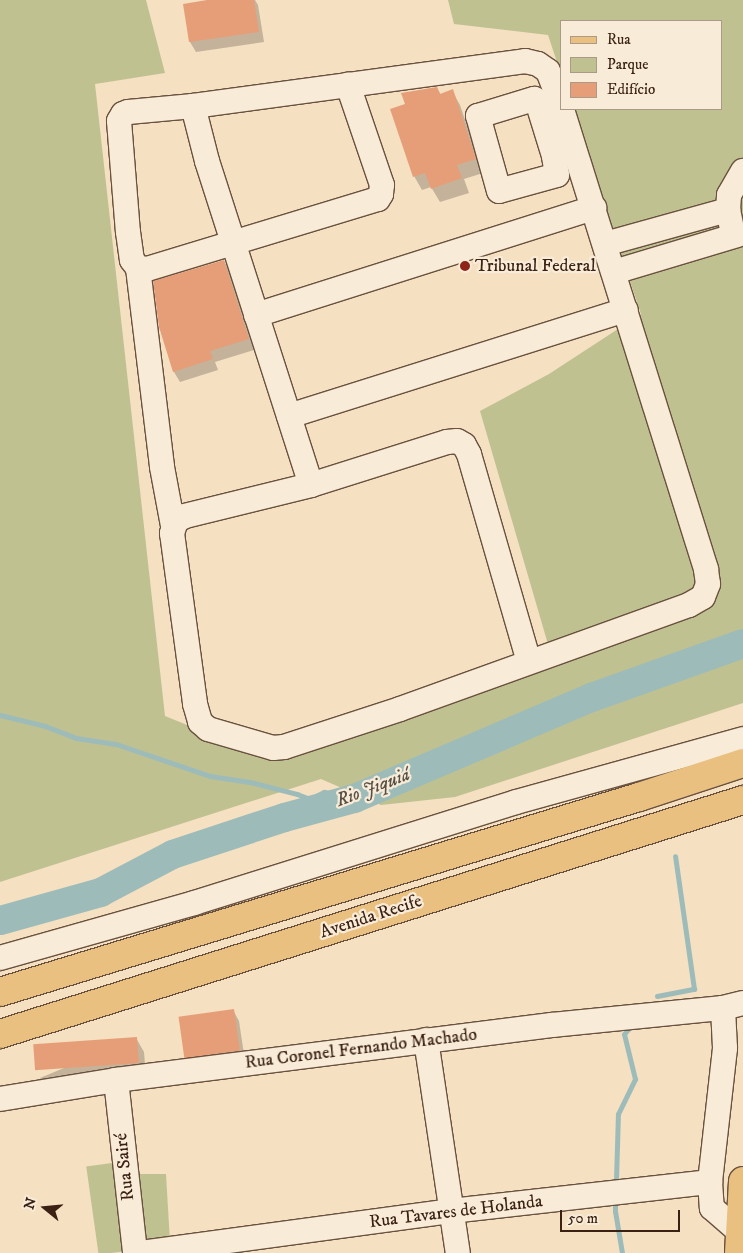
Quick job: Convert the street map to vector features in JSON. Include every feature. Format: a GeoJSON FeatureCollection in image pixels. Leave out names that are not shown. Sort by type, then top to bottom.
{"type":"FeatureCollection","features":[{"type":"Feature","properties":{"kind":"main road","name":"Avenida Recife"},"geometry":{"type":"LineString","coordinates":[[0,992],[629,800],[743,762]]}},
{"type":"Feature","properties":{"kind":"main road","name":"Avenida Recife"},"geometry":{"type":"LineString","coordinates":[[0,1034],[743,800]]}},
{"type":"Feature","properties":{"kind":"main road"},"geometry":{"type":"LineString","coordinates":[[740,1243],[743,1182]]}},
{"type":"Feature","properties":{"kind":"street"},"geometry":{"type":"LineString","coordinates":[[525,61],[538,64],[548,71],[564,152],[594,208],[706,569],[708,578],[707,592],[703,597],[688,605],[529,662],[284,747],[264,746],[208,729],[200,722],[195,704],[173,526],[162,467],[138,268],[132,260],[128,232],[119,121],[123,114],[128,112],[192,106],[525,61]]}},
{"type":"Feature","properties":{"kind":"street"},"geometry":{"type":"LineString","coordinates":[[138,268],[147,269],[234,244],[370,203],[380,197],[382,185],[348,85]]}},
{"type":"Feature","properties":{"kind":"street"},"geometry":{"type":"LineString","coordinates":[[557,110],[532,99],[478,116],[497,190],[501,191],[556,176],[564,152]]}},
{"type":"Feature","properties":{"kind":"street"},"geometry":{"type":"LineString","coordinates":[[192,106],[207,161],[311,485]]}},
{"type":"Feature","properties":{"kind":"street"},"geometry":{"type":"LineString","coordinates":[[614,272],[740,239],[728,210],[732,186],[743,171]]}},
{"type":"Feature","properties":{"kind":"street"},"geometry":{"type":"LineString","coordinates":[[256,315],[594,208]]}},
{"type":"Feature","properties":{"kind":"street"},"geometry":{"type":"LineString","coordinates":[[605,244],[728,210]]}},
{"type":"Feature","properties":{"kind":"street"},"geometry":{"type":"LineString","coordinates":[[289,416],[626,310]]}},
{"type":"Feature","properties":{"kind":"street"},"geometry":{"type":"LineString","coordinates":[[173,526],[176,521],[185,516],[311,485],[447,442],[457,441],[464,445],[469,454],[529,662]]}},
{"type":"Feature","properties":{"kind":"street"},"geometry":{"type":"LineString","coordinates":[[0,958],[204,900],[516,802],[743,739]]}},
{"type":"Feature","properties":{"kind":"street","name":"Rua Coronel Fernando Machado"},"geometry":{"type":"LineString","coordinates":[[0,1099],[116,1080],[426,1040],[733,1006],[725,1048],[710,1182]]}},
{"type":"Feature","properties":{"kind":"street"},"geometry":{"type":"LineString","coordinates":[[426,1040],[458,1253]]}},
{"type":"Feature","properties":{"kind":"street","name":"Rua Sairé"},"geometry":{"type":"LineString","coordinates":[[116,1080],[135,1253]]}},
{"type":"Feature","properties":{"kind":"street"},"geometry":{"type":"LineString","coordinates":[[710,1182],[712,1208],[740,1243]]}},
{"type":"Feature","properties":{"kind":"street","name":"Rua Tavares de Holanda"},"geometry":{"type":"LineString","coordinates":[[140,1253],[451,1211],[710,1182]]}},
{"type":"Feature","properties":{"kind":"green space"},"geometry":{"type":"Polygon","coordinates":[[[0,0],[146,0],[165,73],[95,84],[165,716],[276,761],[552,658],[480,411],[549,374],[641,314],[572,110],[723,110],[723,20],[560,20],[560,71],[548,35],[454,24],[448,0],[743,0],[743,703],[455,797],[381,805],[321,779],[0,882],[0,0]]]}},
{"type":"Feature","properties":{"kind":"green space"},"geometry":{"type":"Polygon","coordinates":[[[112,1163],[124,1251],[98,1253],[86,1167],[112,1163]]]}},
{"type":"Feature","properties":{"kind":"green space"},"geometry":{"type":"Polygon","coordinates":[[[138,1174],[166,1174],[170,1242],[147,1246],[138,1174]]]}},
{"type":"Feature","properties":{"kind":"building"},"geometry":{"type":"Polygon","coordinates":[[[207,0],[254,0],[259,32],[189,42],[183,4],[207,0]]]}},
{"type":"Feature","properties":{"kind":"building"},"geometry":{"type":"Polygon","coordinates":[[[437,87],[440,94],[453,89],[476,159],[457,165],[462,178],[431,189],[425,173],[413,177],[390,109],[405,104],[401,93],[437,87]]]}},
{"type":"Feature","properties":{"kind":"building"},"geometry":{"type":"Polygon","coordinates":[[[224,260],[249,339],[210,351],[213,359],[173,372],[159,327],[153,281],[224,260]]]}},
{"type":"Feature","properties":{"kind":"building"},"geometry":{"type":"Polygon","coordinates":[[[234,1009],[240,1051],[184,1058],[179,1017],[234,1009]]]}},
{"type":"Feature","properties":{"kind":"building"},"geometry":{"type":"Polygon","coordinates":[[[137,1037],[139,1063],[35,1070],[33,1044],[137,1037]]]}},
{"type":"Feature","properties":{"kind":"waterway","name":"Rio Jiquiá"},"geometry":{"type":"LineString","coordinates":[[0,920],[100,892],[172,854],[284,817],[354,798],[591,697],[743,643]]}},
{"type":"Feature","properties":{"kind":"waterway"},"geometry":{"type":"LineString","coordinates":[[0,715],[45,726],[76,738],[116,744],[210,776],[250,782],[310,799],[324,792],[354,798]]}},
{"type":"Feature","properties":{"kind":"waterway"},"geometry":{"type":"LineString","coordinates":[[657,996],[694,989],[675,856]]}},
{"type":"Feature","properties":{"kind":"waterway"},"geometry":{"type":"LineString","coordinates":[[616,1180],[618,1114],[635,1079],[624,1034],[629,1028]]}},
{"type":"Feature","properties":{"kind":"waterway"},"geometry":{"type":"LineString","coordinates":[[615,1199],[615,1211],[622,1253]]}},
{"type":"Feature","properties":{"kind":"place","name":"Tribunal Federal"},"geometry":{"type":"Point","coordinates":[465,266]}}]}
